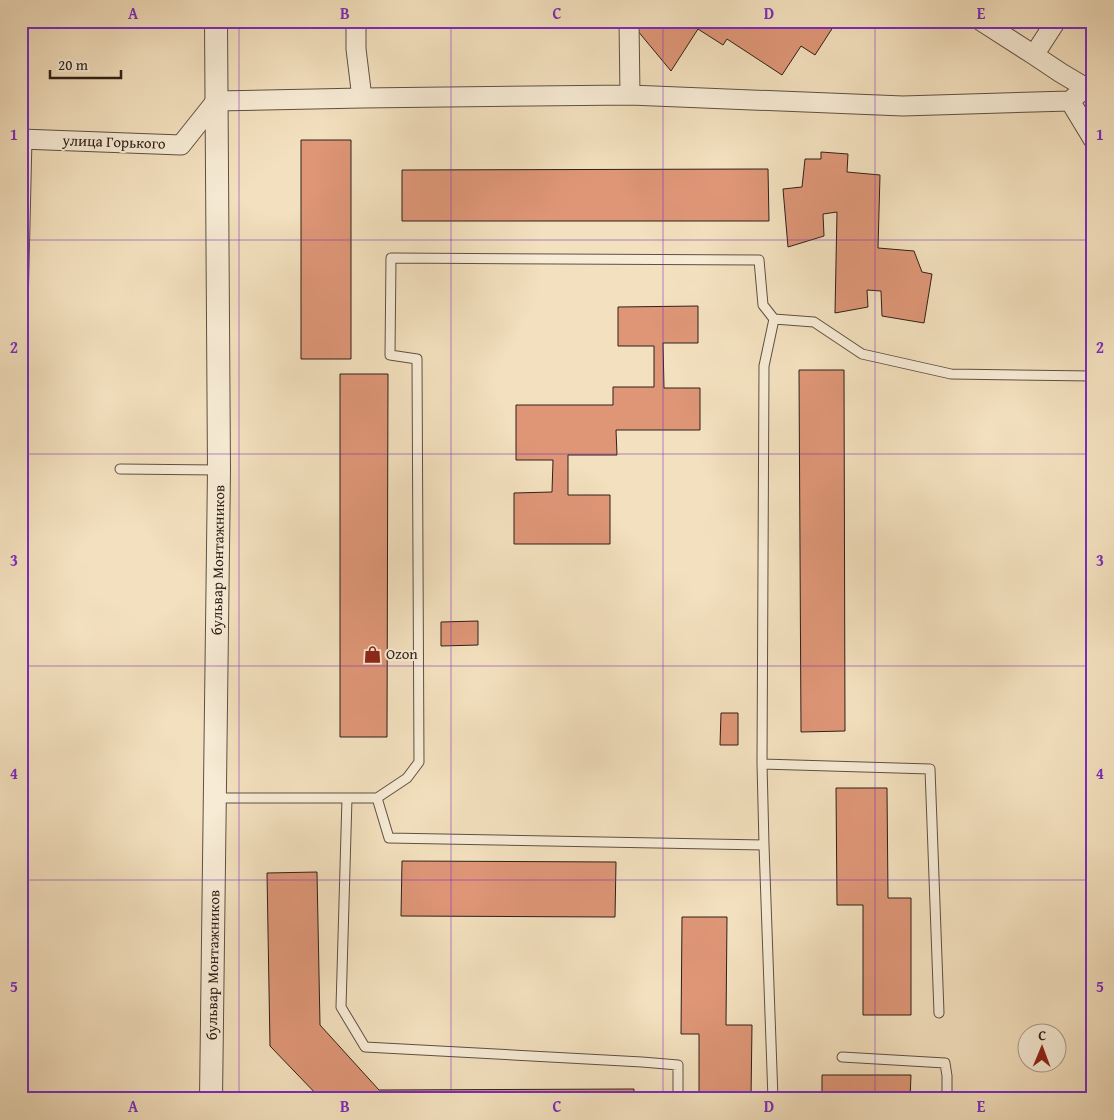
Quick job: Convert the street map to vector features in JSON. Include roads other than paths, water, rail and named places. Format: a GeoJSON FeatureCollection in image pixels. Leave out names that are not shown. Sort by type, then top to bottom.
{"type":"FeatureCollection","features":[{"type":"Feature","properties":{"kind":"street","name":"бульвар Монтажников"},"geometry":{"type":"LineString","coordinates":[[211,1099],[219,470],[216,21]]}},
{"type":"Feature","properties":{"kind":"street"},"geometry":{"type":"LineString","coordinates":[[356,21],[356,49],[362,98]]}},
{"type":"Feature","properties":{"kind":"street"},"geometry":{"type":"LineString","coordinates":[[629,21],[630,95]]}},
{"type":"Feature","properties":{"kind":"street"},"geometry":{"type":"LineString","coordinates":[[216,102],[362,98],[630,95],[904,106],[1070,100],[1089,90],[981,21]]}},
{"type":"Feature","properties":{"kind":"street"},"geometry":{"type":"LineString","coordinates":[[1034,55],[1056,21]]}},
{"type":"Feature","properties":{"kind":"street"},"geometry":{"type":"LineString","coordinates":[[1070,100],[1093,139]]}},
{"type":"Feature","properties":{"kind":"street","name":"улица Горького"},"geometry":{"type":"LineString","coordinates":[[24,139],[181,144],[216,102]]}},
{"type":"Feature","properties":{"kind":"lane"},"geometry":{"type":"LineString","coordinates":[[21,392],[24,139]]}},
{"type":"Feature","properties":{"kind":"lane"},"geometry":{"type":"LineString","coordinates":[[215,798],[377,798],[407,778],[419,762],[417,359],[390,355],[391,258],[759,260],[762,305],[774,319],[814,322],[862,354],[950,374],[1093,376]]}},
{"type":"Feature","properties":{"kind":"lane"},"geometry":{"type":"LineString","coordinates":[[773,1099],[762,764],[764,366],[774,319]]}},
{"type":"Feature","properties":{"kind":"lane"},"geometry":{"type":"LineString","coordinates":[[120,469],[219,470]]}},
{"type":"Feature","properties":{"kind":"lane"},"geometry":{"type":"LineString","coordinates":[[762,764],[930,769],[939,1013]]}},
{"type":"Feature","properties":{"kind":"lane"},"geometry":{"type":"LineString","coordinates":[[348,798],[341,1007],[365,1047],[622,1060],[678,1065],[678,1099]]}},
{"type":"Feature","properties":{"kind":"lane"},"geometry":{"type":"LineString","coordinates":[[377,798],[390,838],[764,845]]}},
{"type":"Feature","properties":{"kind":"lane"},"geometry":{"type":"LineString","coordinates":[[842,1057],[945,1063],[947,1099]]}},
{"type":"Feature","properties":{"kind":"place","name":"Ozon"},"geometry":{"type":"Point","coordinates":[372,654]}}]}
